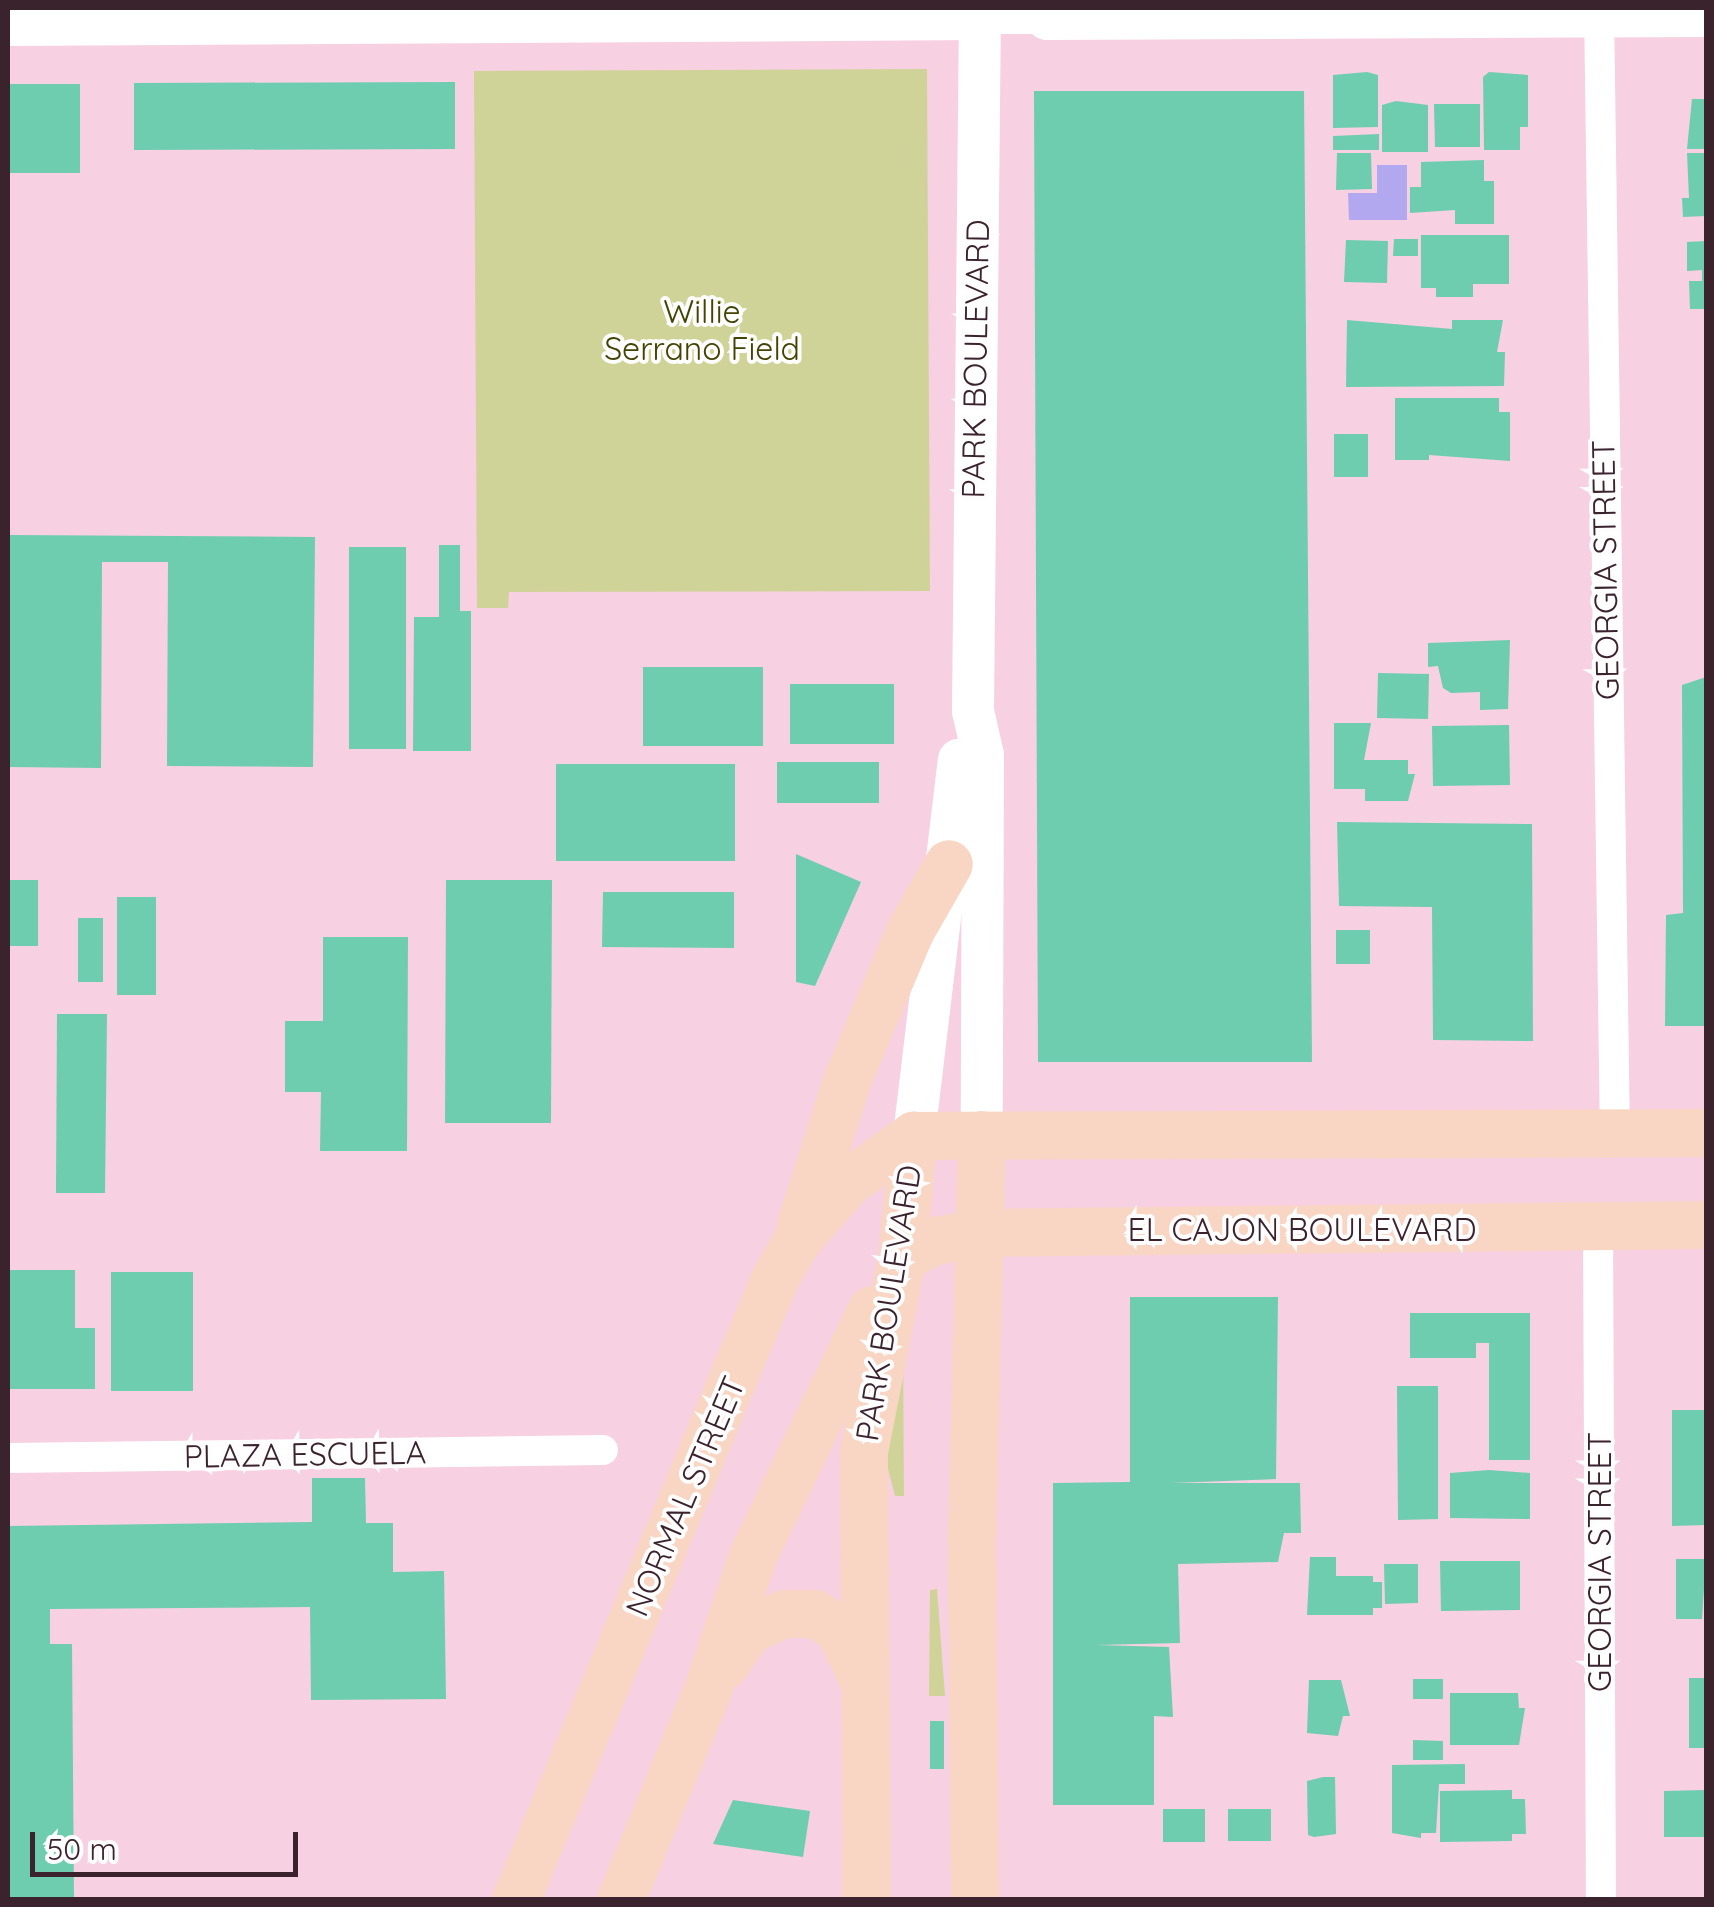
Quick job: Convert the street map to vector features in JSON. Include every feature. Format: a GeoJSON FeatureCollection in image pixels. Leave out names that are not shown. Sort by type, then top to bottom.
{"type":"FeatureCollection","features":[{"type":"Feature","properties":{"kind":"main road"},"geometry":{"type":"LineString","coordinates":[[797,1240],[848,1080],[910,932],[950,864]]}},
{"type":"Feature","properties":{"kind":"main road"},"geometry":{"type":"LineString","coordinates":[[914,1136],[1706,1133]]}},
{"type":"Feature","properties":{"kind":"main road","name":"PARK BOULEVARD"},"geometry":{"type":"LineString","coordinates":[[975,1900],[982,1134]]}},
{"type":"Feature","properties":{"kind":"main road","name":"PARK BOULEVARD"},"geometry":{"type":"LineString","coordinates":[[867,1900],[864,1452],[902,1258],[914,1136]]}},
{"type":"Feature","properties":{"kind":"main road","name":"NORMAL STREET"},"geometry":{"type":"LineString","coordinates":[[516,1900],[797,1240],[849,1182],[914,1136]]}},
{"type":"Feature","properties":{"kind":"main road","name":"EL CAJON BOULEVARD"},"geometry":{"type":"LineString","coordinates":[[902,1258],[936,1241],[980,1234],[1706,1225]]}},
{"type":"Feature","properties":{"kind":"main road"},"geometry":{"type":"LineString","coordinates":[[622,1900],[708,1690],[752,1556],[902,1258]]}},
{"type":"Feature","properties":{"kind":"main road"},"geometry":{"type":"LineString","coordinates":[[708,1690],[750,1629],[785,1614],[815,1614],[839,1629],[866,1686]]}},
{"type":"Feature","properties":{"kind":"street"},"geometry":{"type":"LineString","coordinates":[[8,25],[338,16],[982,12],[1046,20],[1599,12],[1706,16]]}},
{"type":"Feature","properties":{"kind":"street","name":"PARK BOULEVARD"},"geometry":{"type":"LineString","coordinates":[[982,12],[973,712],[983,755],[982,1134]]}},
{"type":"Feature","properties":{"kind":"street","name":"GEORGIA STREET"},"geometry":{"type":"LineString","coordinates":[[1599,12],[1615,1133]]}},
{"type":"Feature","properties":{"kind":"street","name":"PARK BOULEVARD"},"geometry":{"type":"LineString","coordinates":[[914,1136],[950,864],[960,755],[973,712]]}},
{"type":"Feature","properties":{"kind":"street","name":"GEORGIA STREET"},"geometry":{"type":"LineString","coordinates":[[1598,1225],[1601,1900]]}},
{"type":"Feature","properties":{"kind":"street","name":"PLAZA ESCUELA"},"geometry":{"type":"LineString","coordinates":[[8,1458],[603,1450]]}},
{"type":"Feature","properties":{"kind":"green space","name":"Willie Serrano Field"},"geometry":{"type":"Polygon","coordinates":[[[927,69],[930,591],[509,592],[508,608],[477,608],[474,71],[927,69]]]}},
{"type":"Feature","properties":{"kind":"green space"},"geometry":{"type":"Polygon","coordinates":[[[903,1345],[904,1496],[895,1496],[887,1465],[888,1354],[903,1345]]]}},
{"type":"Feature","properties":{"kind":"green space"},"geometry":{"type":"Polygon","coordinates":[[[937,1589],[945,1696],[929,1696],[930,1590],[937,1589]]]}},
{"type":"Feature","properties":{"kind":"shaded area"},"geometry":{"type":"Polygon","coordinates":[[[1377,165],[1407,165],[1407,220],[1349,220],[1348,193],[1377,193],[1377,165]]]}},
{"type":"Feature","properties":{"kind":"building"},"geometry":{"type":"Polygon","coordinates":[[[1489,72],[1528,75],[1528,127],[1520,127],[1520,150],[1484,150],[1483,77],[1489,72]]]}},
{"type":"Feature","properties":{"kind":"building"},"geometry":{"type":"Polygon","coordinates":[[[1333,75],[1378,75],[1378,127],[1333,128],[1333,75]]]}},
{"type":"Feature","properties":{"kind":"building"},"geometry":{"type":"Polygon","coordinates":[[[455,82],[455,149],[134,150],[134,83],[455,82]]]}},
{"type":"Feature","properties":{"kind":"building"},"geometry":{"type":"Polygon","coordinates":[[[8,84],[80,84],[80,173],[8,173],[8,84]]]}},
{"type":"Feature","properties":{"kind":"building"},"geometry":{"type":"Polygon","coordinates":[[[1034,91],[1304,91],[1312,1062],[1038,1062],[1034,91]]]}},
{"type":"Feature","properties":{"kind":"building"},"geometry":{"type":"Polygon","coordinates":[[[1692,99],[1706,99],[1706,149],[1687,149],[1692,99]]]}},
{"type":"Feature","properties":{"kind":"building"},"geometry":{"type":"Polygon","coordinates":[[[1396,101],[1428,105],[1428,152],[1382,152],[1382,105],[1396,101]]]}},
{"type":"Feature","properties":{"kind":"building"},"geometry":{"type":"Polygon","coordinates":[[[1434,104],[1480,104],[1480,147],[1435,147],[1434,104]]]}},
{"type":"Feature","properties":{"kind":"building"},"geometry":{"type":"Polygon","coordinates":[[[1379,134],[1379,150],[1333,150],[1333,136],[1379,134]]]}},
{"type":"Feature","properties":{"kind":"building"},"geometry":{"type":"Polygon","coordinates":[[[1337,153],[1371,153],[1372,189],[1336,190],[1337,153]]]}},
{"type":"Feature","properties":{"kind":"building"},"geometry":{"type":"Polygon","coordinates":[[[1687,153],[1706,153],[1706,216],[1683,217],[1682,198],[1689,198],[1687,153]]]}},
{"type":"Feature","properties":{"kind":"building"},"geometry":{"type":"Polygon","coordinates":[[[1484,160],[1484,181],[1494,181],[1494,224],[1455,224],[1455,210],[1410,213],[1410,187],[1421,187],[1421,162],[1484,160]]]}},
{"type":"Feature","properties":{"kind":"building"},"geometry":{"type":"Polygon","coordinates":[[[1421,235],[1509,235],[1509,284],[1473,284],[1473,297],[1436,297],[1436,288],[1421,288],[1421,235]]]}},
{"type":"Feature","properties":{"kind":"building"},"geometry":{"type":"Polygon","coordinates":[[[1394,239],[1418,239],[1418,256],[1393,256],[1394,239]]]}},
{"type":"Feature","properties":{"kind":"building"},"geometry":{"type":"Polygon","coordinates":[[[1346,240],[1388,241],[1387,283],[1344,282],[1346,240]]]}},
{"type":"Feature","properties":{"kind":"building"},"geometry":{"type":"Polygon","coordinates":[[[1706,241],[1706,309],[1690,309],[1689,281],[1702,281],[1702,270],[1687,271],[1687,242],[1706,241]]]}},
{"type":"Feature","properties":{"kind":"building"},"geometry":{"type":"Polygon","coordinates":[[[1347,320],[1452,329],[1452,320],[1503,320],[1497,352],[1505,352],[1504,386],[1346,387],[1347,320]]]}},
{"type":"Feature","properties":{"kind":"building"},"geometry":{"type":"Polygon","coordinates":[[[1395,398],[1499,398],[1499,412],[1510,412],[1510,461],[1429,455],[1429,460],[1395,460],[1395,398]]]}},
{"type":"Feature","properties":{"kind":"building"},"geometry":{"type":"Polygon","coordinates":[[[1334,434],[1368,434],[1368,477],[1334,477],[1334,434]]]}},
{"type":"Feature","properties":{"kind":"building"},"geometry":{"type":"Polygon","coordinates":[[[8,535],[315,537],[313,767],[167,766],[168,562],[102,562],[101,768],[8,767],[8,535]]]}},
{"type":"Feature","properties":{"kind":"building"},"geometry":{"type":"Polygon","coordinates":[[[439,545],[460,545],[460,611],[471,611],[471,751],[413,751],[414,617],[439,617],[439,545]]]}},
{"type":"Feature","properties":{"kind":"building"},"geometry":{"type":"Polygon","coordinates":[[[349,547],[406,547],[406,749],[349,749],[349,547]]]}},
{"type":"Feature","properties":{"kind":"building"},"geometry":{"type":"Polygon","coordinates":[[[1510,640],[1508,709],[1480,710],[1480,692],[1451,693],[1443,688],[1438,666],[1428,667],[1428,643],[1510,640]]]}},
{"type":"Feature","properties":{"kind":"building"},"geometry":{"type":"Polygon","coordinates":[[[643,667],[763,667],[763,746],[643,746],[643,667]]]}},
{"type":"Feature","properties":{"kind":"building"},"geometry":{"type":"Polygon","coordinates":[[[1378,673],[1429,674],[1428,719],[1377,718],[1378,673]]]}},
{"type":"Feature","properties":{"kind":"building"},"geometry":{"type":"Polygon","coordinates":[[[1706,677],[1706,1026],[1665,1026],[1666,915],[1683,913],[1682,685],[1706,677]]]}},
{"type":"Feature","properties":{"kind":"building"},"geometry":{"type":"Polygon","coordinates":[[[790,684],[894,684],[894,744],[790,744],[790,684]]]}},
{"type":"Feature","properties":{"kind":"building"},"geometry":{"type":"Polygon","coordinates":[[[1334,723],[1371,723],[1364,760],[1408,760],[1408,774],[1415,774],[1408,801],[1365,801],[1365,789],[1334,789],[1334,723]]]}},
{"type":"Feature","properties":{"kind":"building"},"geometry":{"type":"Polygon","coordinates":[[[1509,725],[1510,785],[1433,786],[1432,726],[1509,725]]]}},
{"type":"Feature","properties":{"kind":"building"},"geometry":{"type":"Polygon","coordinates":[[[777,762],[879,762],[879,803],[777,803],[777,762]]]}},
{"type":"Feature","properties":{"kind":"building"},"geometry":{"type":"Polygon","coordinates":[[[556,764],[735,764],[735,861],[556,861],[556,764]]]}},
{"type":"Feature","properties":{"kind":"building"},"geometry":{"type":"Polygon","coordinates":[[[1337,822],[1532,824],[1533,1041],[1433,1040],[1432,907],[1339,906],[1337,822]]]}},
{"type":"Feature","properties":{"kind":"building"},"geometry":{"type":"Polygon","coordinates":[[[796,854],[861,882],[815,986],[796,982],[796,854]]]}},
{"type":"Feature","properties":{"kind":"building"},"geometry":{"type":"Polygon","coordinates":[[[8,880],[38,880],[38,946],[8,946],[8,880]]]}},
{"type":"Feature","properties":{"kind":"building"},"geometry":{"type":"Polygon","coordinates":[[[446,880],[552,880],[551,1123],[445,1123],[446,880]]]}},
{"type":"Feature","properties":{"kind":"building"},"geometry":{"type":"Polygon","coordinates":[[[603,892],[734,892],[734,948],[602,947],[603,892]]]}},
{"type":"Feature","properties":{"kind":"building"},"geometry":{"type":"Polygon","coordinates":[[[117,897],[156,897],[156,995],[117,995],[117,897]]]}},
{"type":"Feature","properties":{"kind":"building"},"geometry":{"type":"Polygon","coordinates":[[[78,918],[103,918],[103,982],[78,982],[78,918]]]}},
{"type":"Feature","properties":{"kind":"building"},"geometry":{"type":"Polygon","coordinates":[[[1336,930],[1370,930],[1370,964],[1336,964],[1336,930]]]}},
{"type":"Feature","properties":{"kind":"building"},"geometry":{"type":"Polygon","coordinates":[[[323,937],[408,937],[407,1151],[320,1151],[321,1092],[285,1092],[285,1021],[323,1021],[323,937]]]}},
{"type":"Feature","properties":{"kind":"building"},"geometry":{"type":"Polygon","coordinates":[[[57,1014],[107,1014],[105,1193],[56,1193],[57,1014]]]}},
{"type":"Feature","properties":{"kind":"building"},"geometry":{"type":"Polygon","coordinates":[[[8,1270],[75,1270],[75,1328],[95,1328],[95,1389],[8,1389],[8,1270]]]}},
{"type":"Feature","properties":{"kind":"building"},"geometry":{"type":"Polygon","coordinates":[[[111,1272],[193,1272],[193,1391],[111,1391],[111,1272]]]}},
{"type":"Feature","properties":{"kind":"building"},"geometry":{"type":"Polygon","coordinates":[[[1130,1297],[1278,1297],[1276,1479],[1172,1483],[1300,1483],[1301,1533],[1284,1533],[1278,1562],[1178,1564],[1180,1643],[1096,1645],[1169,1647],[1173,1717],[1154,1716],[1154,1805],[1053,1805],[1053,1483],[1130,1482],[1130,1297]]]}},
{"type":"Feature","properties":{"kind":"building"},"geometry":{"type":"Polygon","coordinates":[[[1410,1313],[1530,1313],[1530,1460],[1489,1460],[1489,1343],[1476,1343],[1476,1358],[1410,1358],[1410,1313]]]}},
{"type":"Feature","properties":{"kind":"building"},"geometry":{"type":"Polygon","coordinates":[[[1397,1386],[1438,1386],[1438,1519],[1398,1520],[1397,1386]]]}},
{"type":"Feature","properties":{"kind":"building"},"geometry":{"type":"Polygon","coordinates":[[[1672,1410],[1706,1410],[1706,1525],[1672,1526],[1672,1410]]]}},
{"type":"Feature","properties":{"kind":"building"},"geometry":{"type":"Polygon","coordinates":[[[1450,1473],[1530,1473],[1530,1519],[1450,1518],[1450,1473]]]}},
{"type":"Feature","properties":{"kind":"building"},"geometry":{"type":"Polygon","coordinates":[[[312,1478],[365,1478],[366,1523],[393,1523],[393,1572],[444,1571],[446,1699],[311,1700],[310,1607],[50,1609],[50,1644],[72,1644],[74,1900],[8,1900],[8,1526],[312,1522],[312,1478]]]}},
{"type":"Feature","properties":{"kind":"building"},"geometry":{"type":"Polygon","coordinates":[[[1310,1557],[1336,1557],[1336,1576],[1373,1576],[1373,1582],[1382,1582],[1382,1608],[1373,1608],[1373,1615],[1307,1615],[1310,1557]]]}},
{"type":"Feature","properties":{"kind":"building"},"geometry":{"type":"Polygon","coordinates":[[[1676,1559],[1706,1559],[1702,1619],[1676,1619],[1676,1559]]]}},
{"type":"Feature","properties":{"kind":"building"},"geometry":{"type":"Polygon","coordinates":[[[1440,1561],[1520,1561],[1520,1610],[1441,1611],[1440,1561]]]}},
{"type":"Feature","properties":{"kind":"building"},"geometry":{"type":"Polygon","coordinates":[[[1384,1564],[1418,1564],[1418,1603],[1385,1604],[1384,1564]]]}},
{"type":"Feature","properties":{"kind":"building"},"geometry":{"type":"Polygon","coordinates":[[[1689,1678],[1706,1678],[1706,1748],[1689,1748],[1689,1678]]]}},
{"type":"Feature","properties":{"kind":"building"},"geometry":{"type":"Polygon","coordinates":[[[1413,1679],[1443,1679],[1443,1699],[1413,1699],[1413,1679]]]}},
{"type":"Feature","properties":{"kind":"building"},"geometry":{"type":"Polygon","coordinates":[[[1309,1680],[1341,1680],[1350,1716],[1343,1716],[1338,1736],[1307,1733],[1309,1680]]]}},
{"type":"Feature","properties":{"kind":"building"},"geometry":{"type":"Polygon","coordinates":[[[1450,1693],[1518,1693],[1519,1708],[1525,1708],[1519,1745],[1450,1745],[1450,1693]]]}},
{"type":"Feature","properties":{"kind":"building"},"geometry":{"type":"Polygon","coordinates":[[[930,1721],[944,1721],[944,1769],[930,1769],[930,1721]]]}},
{"type":"Feature","properties":{"kind":"building"},"geometry":{"type":"Polygon","coordinates":[[[1413,1740],[1443,1741],[1443,1760],[1413,1760],[1413,1740]]]}},
{"type":"Feature","properties":{"kind":"building"},"geometry":{"type":"Polygon","coordinates":[[[1465,1764],[1465,1784],[1439,1784],[1436,1833],[1421,1833],[1421,1838],[1392,1833],[1392,1765],[1465,1764]]]}},
{"type":"Feature","properties":{"kind":"building"},"geometry":{"type":"Polygon","coordinates":[[[1335,1777],[1336,1834],[1314,1837],[1308,1835],[1307,1781],[1335,1777]]]}},
{"type":"Feature","properties":{"kind":"building"},"geometry":{"type":"Polygon","coordinates":[[[1512,1790],[1512,1799],[1525,1799],[1526,1834],[1512,1834],[1512,1841],[1440,1842],[1440,1791],[1512,1790]]]}},
{"type":"Feature","properties":{"kind":"building"},"geometry":{"type":"Polygon","coordinates":[[[1706,1790],[1706,1837],[1664,1837],[1664,1791],[1706,1790]]]}},
{"type":"Feature","properties":{"kind":"building"},"geometry":{"type":"Polygon","coordinates":[[[733,1800],[810,1811],[803,1857],[713,1844],[733,1800]]]}},
{"type":"Feature","properties":{"kind":"building"},"geometry":{"type":"Polygon","coordinates":[[[1163,1809],[1205,1809],[1205,1842],[1163,1842],[1163,1809]]]}},
{"type":"Feature","properties":{"kind":"building"},"geometry":{"type":"Polygon","coordinates":[[[1228,1809],[1271,1809],[1271,1841],[1228,1841],[1228,1809]]]}}]}
